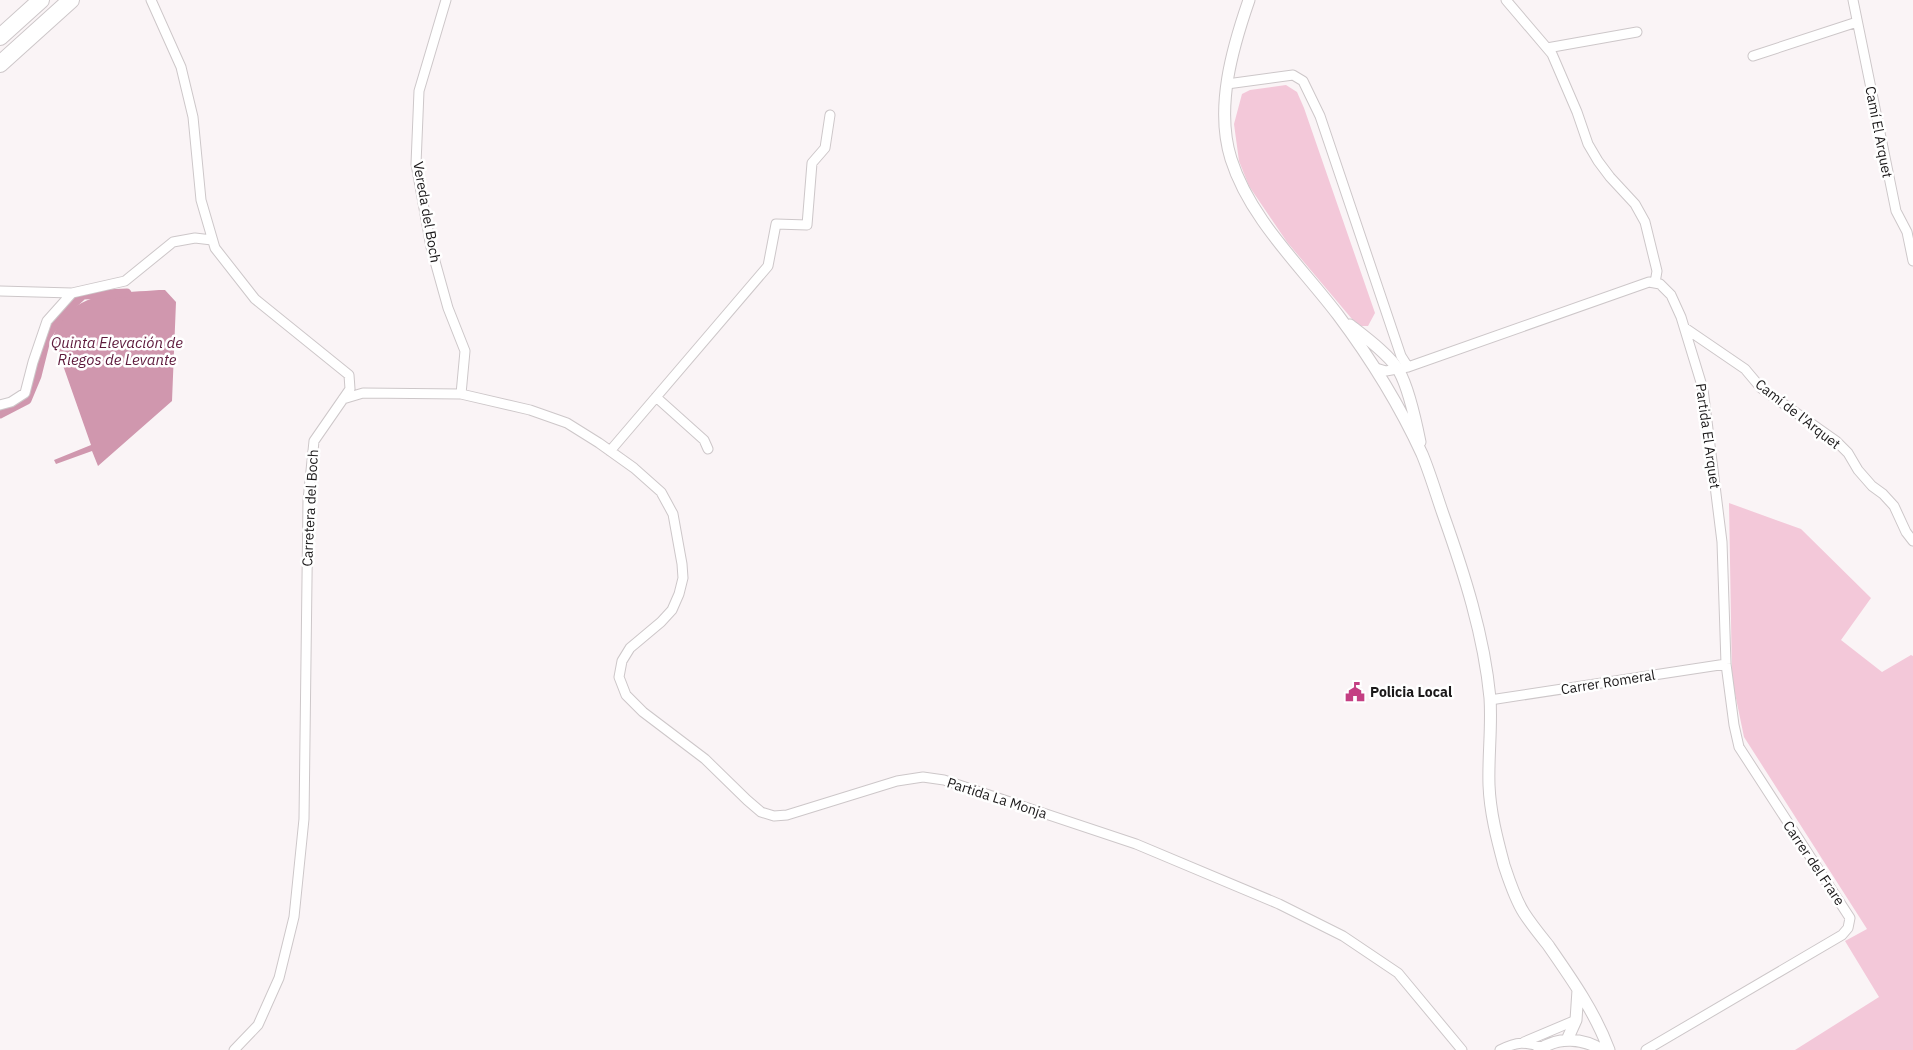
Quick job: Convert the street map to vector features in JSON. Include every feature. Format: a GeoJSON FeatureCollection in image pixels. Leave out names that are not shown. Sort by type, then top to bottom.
{"type":"FeatureCollection","features":[{"type":"Feature","properties":{"kind":"highway"},"geometry":{"type":"LineString","coordinates":[[0,37],[41,0]]}},
{"type":"Feature","properties":{"kind":"highway"},"geometry":{"type":"LineString","coordinates":[[0,64],[71,0]]}},
{"type":"Feature","properties":{"kind":"street","name":"Carretera del Boch"},"geometry":{"type":"LineString","coordinates":[[151,0],[181,67],[193,117],[201,200],[215,248],[255,299],[349,375],[350,389],[314,441],[308,500],[304,819],[294,916],[275,986],[258,1024],[234,1050]]}},
{"type":"Feature","properties":{"kind":"street","name":"Vereda del Boch"},"geometry":{"type":"LineString","coordinates":[[446,0],[419,91],[416,164],[431,247],[448,308],[465,351],[461,394]]}},
{"type":"Feature","properties":{"kind":"street"},"geometry":{"type":"LineString","coordinates":[[1249,0],[1233,53],[1227,84],[1225,128],[1230,156],[1241,186],[1259,216],[1338,315],[1376,368],[1398,406],[1423,456],[1466,578],[1484,659],[1490,700],[1489,788],[1496,835],[1506,870],[1523,912],[1578,990],[1601,1030],[1609,1050]]}},
{"type":"Feature","properties":{"kind":"street"},"geometry":{"type":"LineString","coordinates":[[1376,368],[1386,371],[1403,369],[1649,282],[1655,283],[1657,271],[1645,222],[1635,204],[1610,177],[1588,144],[1556,63],[1547,48],[1506,0]]}},
{"type":"Feature","properties":{"kind":"street","name":"Camí El Arquet"},"geometry":{"type":"LineString","coordinates":[[1853,0],[1896,210],[1907,232],[1913,261]]}},
{"type":"Feature","properties":{"kind":"street"},"geometry":{"type":"LineString","coordinates":[[1753,56],[1856,22]]}},
{"type":"Feature","properties":{"kind":"street"},"geometry":{"type":"LineString","coordinates":[[1547,48],[1637,32]]}},
{"type":"Feature","properties":{"kind":"street"},"geometry":{"type":"LineString","coordinates":[[1227,84],[1294,76],[1303,81],[1320,116],[1401,356],[1423,456]]}},
{"type":"Feature","properties":{"kind":"street"},"geometry":{"type":"LineString","coordinates":[[610,451],[768,266],[776,224],[807,226],[812,164],[825,148],[830,115]]}},
{"type":"Feature","properties":{"kind":"street"},"geometry":{"type":"LineString","coordinates":[[0,405],[11,402],[25,393],[47,321],[72,293],[80,289],[125,281],[173,242],[196,238],[212,240]]}},
{"type":"Feature","properties":{"kind":"street","name":"Partida El Arquet"},"geometry":{"type":"LineString","coordinates":[[1655,283],[1660,284],[1671,295],[1685,328],[1703,389],[1722,542],[1726,664]]}},
{"type":"Feature","properties":{"kind":"street"},"geometry":{"type":"LineString","coordinates":[[0,291],[72,293]]}},
{"type":"Feature","properties":{"kind":"street"},"geometry":{"type":"LineString","coordinates":[[1338,315],[1403,369]]}},
{"type":"Feature","properties":{"kind":"street","name":"Camí de l'Arquet"},"geometry":{"type":"LineString","coordinates":[[1685,328],[1746,369],[1761,388],[1836,441],[1848,453],[1858,470],[1872,486],[1894,506],[1906,532],[1913,541]]}},
{"type":"Feature","properties":{"kind":"street","name":"Partida La Monja"},"geometry":{"type":"LineString","coordinates":[[343,399],[362,393],[461,394],[530,410],[567,423],[634,468],[661,492],[673,514],[683,578],[672,610],[661,622],[630,648],[622,661],[619,677],[626,695],[643,712],[705,759],[746,800],[761,812],[774,816],[787,815],[897,781],[923,777],[944,780],[1136,844],[1278,904],[1343,936],[1398,973],[1462,1050]]}},
{"type":"Feature","properties":{"kind":"street"},"geometry":{"type":"LineString","coordinates":[[656,397],[704,440],[708,449]]}},
{"type":"Feature","properties":{"kind":"street","name":"Carrer Romeral"},"geometry":{"type":"LineString","coordinates":[[1490,700],[1726,664]]}},
{"type":"Feature","properties":{"kind":"street","name":"Carrer del Frare"},"geometry":{"type":"LineString","coordinates":[[1646,1050],[1842,935],[1849,924],[1850,918],[1846,910],[1752,770],[1739,747],[1734,725],[1726,664]]}},
{"type":"Feature","properties":{"kind":"street"},"geometry":{"type":"LineString","coordinates":[[1566,1040],[1576,1020],[1578,990]]}},
{"type":"Feature","properties":{"kind":"street"},"geometry":{"type":"LineString","coordinates":[[1500,1050],[1576,1020]]}},
{"type":"Feature","properties":{"kind":"street"},"geometry":{"type":"LineString","coordinates":[[1524,1042],[1541,1048],[1554,1042],[1566,1040],[1584,1042],[1602,1050]]}},
{"type":"Feature","properties":{"kind":"shaded area"},"geometry":{"type":"Polygon","coordinates":[[[1286,85],[1297,92],[1304,108],[1375,313],[1368,326],[1361,326],[1352,319],[1287,242],[1249,186],[1239,161],[1234,124],[1242,94],[1250,90],[1286,85]]]}},
{"type":"Feature","properties":{"kind":"shaded area"},"geometry":{"type":"Polygon","coordinates":[[[1729,503],[1801,529],[1871,598],[1841,640],[1882,672],[1911,655],[1913,656],[1913,1050],[1795,1050],[1879,997],[1845,941],[1867,929],[1744,737],[1732,679],[1729,503]]]}},
{"type":"Feature","properties":{"kind":"water","name":"Quinta Elevación de Riegos de Levante"},"geometry":{"type":"Polygon","coordinates":[[[165,290],[176,302],[172,401],[98,466],[92,451],[56,464],[54,460],[91,445],[53,337],[58,326],[71,310],[93,298],[119,293],[165,290]]]}},
{"type":"Feature","properties":{"kind":"waterway"},"geometry":{"type":"LineString","coordinates":[[0,414],[27,400],[37,376],[47,336],[62,314],[83,295],[127,293]]}},
{"type":"Feature","properties":{"kind":"place","name":"Policia Local"},"geometry":{"type":"Point","coordinates":[1355,692]}}]}
